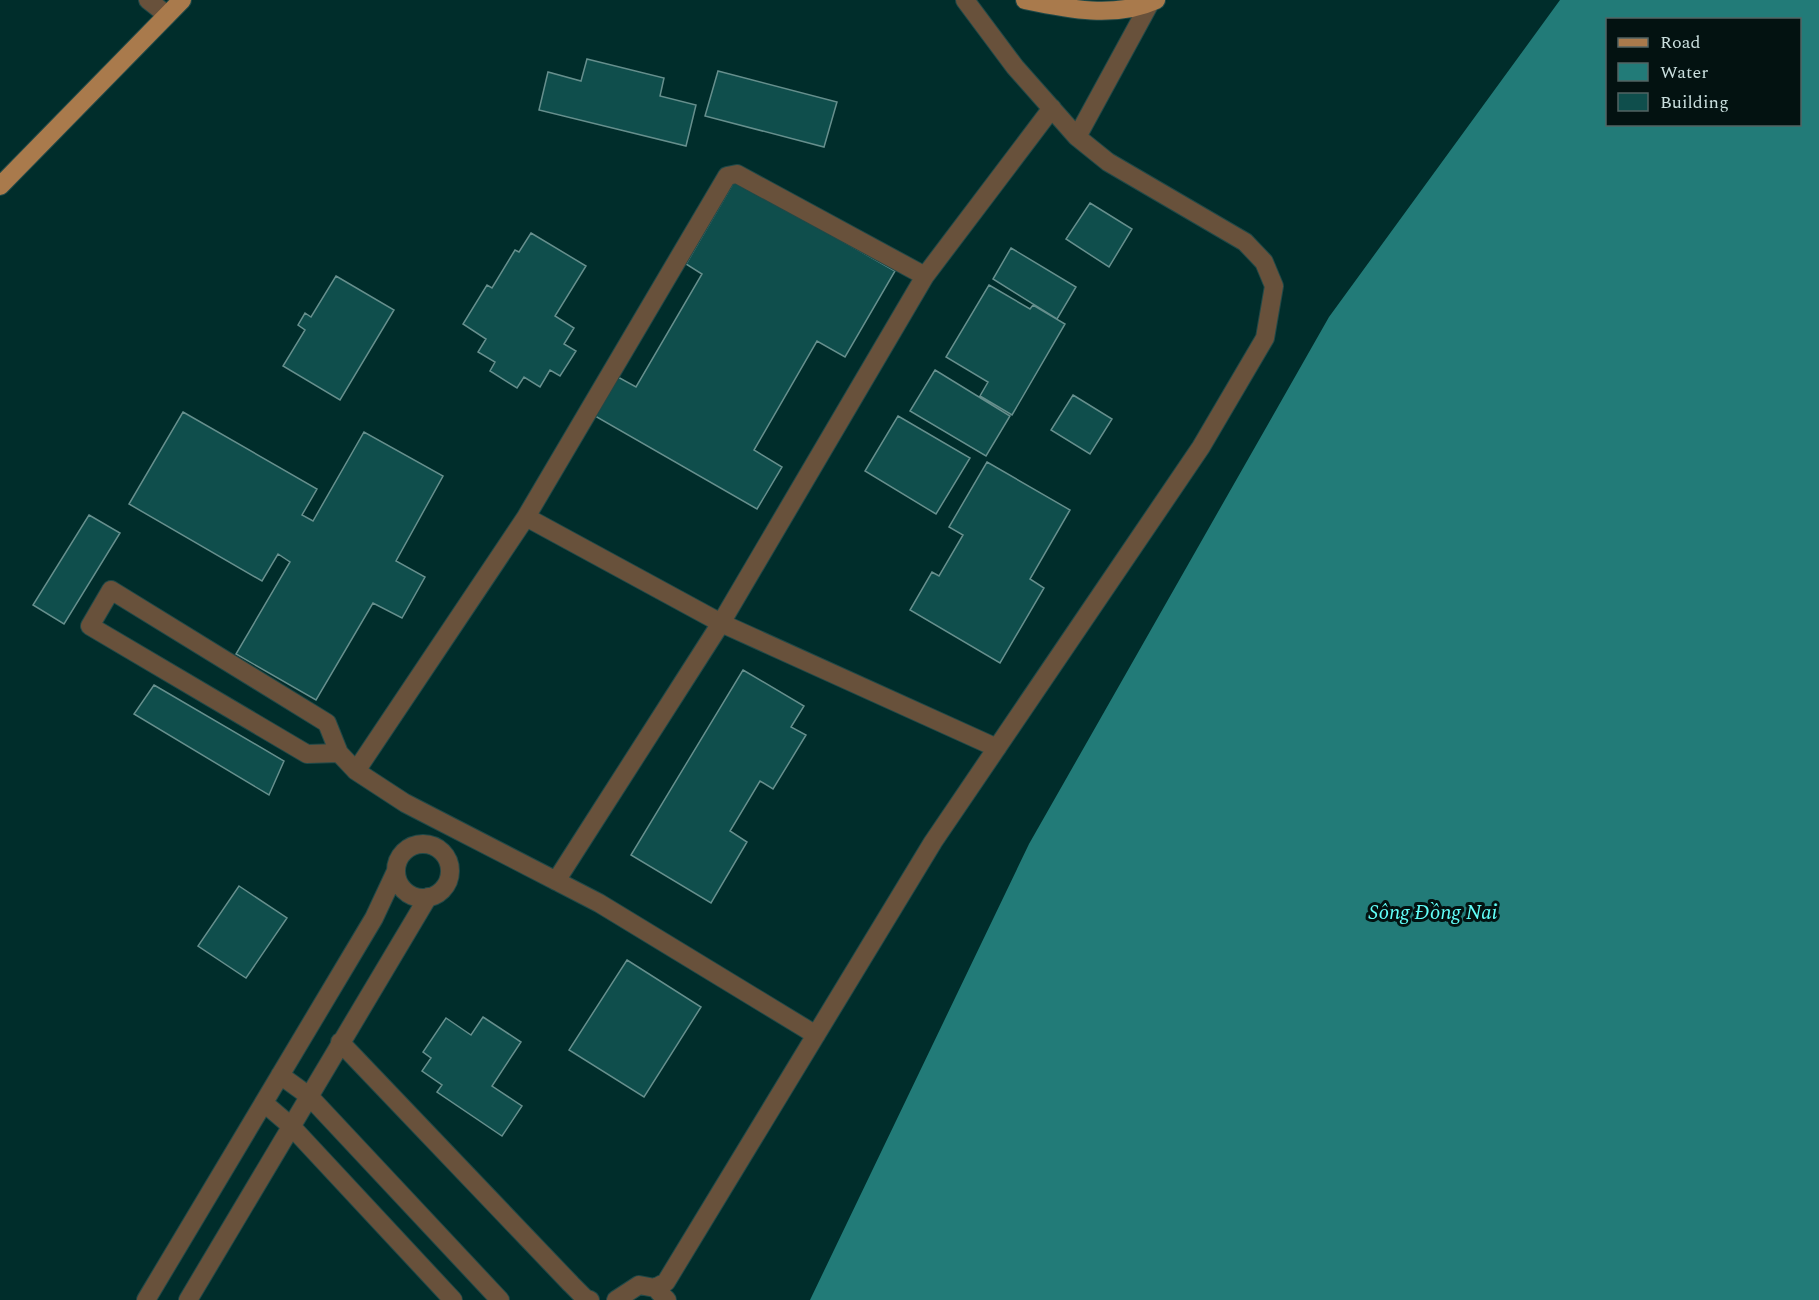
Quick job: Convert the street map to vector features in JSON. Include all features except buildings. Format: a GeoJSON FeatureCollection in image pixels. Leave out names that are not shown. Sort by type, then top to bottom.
{"type":"FeatureCollection","features":[{"type":"Feature","properties":{"kind":"main road"},"geometry":{"type":"LineString","coordinates":[[0,186],[182,0]]}},
{"type":"Feature","properties":{"kind":"main road"},"geometry":{"type":"LineString","coordinates":[[1025,0],[1056,7],[1110,12],[1153,1]]}},
{"type":"Feature","properties":{"kind":"street"},"geometry":{"type":"LineString","coordinates":[[148,0],[167,15]]}},
{"type":"Feature","properties":{"kind":"street"},"geometry":{"type":"LineString","coordinates":[[616,1300],[639,1285],[661,1294],[666,1282],[933,842],[1201,447],[1265,338],[1274,286],[1264,262],[1245,242],[1108,162],[1077,137],[1015,67],[965,0]]}},
{"type":"Feature","properties":{"kind":"street"},"geometry":{"type":"LineString","coordinates":[[1077,137],[1153,1]]}},
{"type":"Feature","properties":{"kind":"street"},"geometry":{"type":"LineString","coordinates":[[556,881],[721,623],[925,276],[1052,108]]}},
{"type":"Feature","properties":{"kind":"street"},"geometry":{"type":"LineString","coordinates":[[356,771],[526,517],[727,176],[737,174],[925,276]]}},
{"type":"Feature","properties":{"kind":"street"},"geometry":{"type":"LineString","coordinates":[[526,517],[721,623],[996,748]]}},
{"type":"Feature","properties":{"kind":"street"},"geometry":{"type":"LineString","coordinates":[[339,753],[307,754],[90,626],[111,590],[327,723],[339,753],[356,771],[405,803],[599,903],[816,1035]]}},
{"type":"Feature","properties":{"kind":"street"},"geometry":{"type":"LineString","coordinates":[[434,846],[443,823]]}},
{"type":"Feature","properties":{"kind":"street"},"geometry":{"type":"LineString","coordinates":[[146,1300],[374,918],[396,871],[400,857],[405,851],[419,844],[434,846],[441,850],[450,863],[450,878],[442,891],[428,897],[188,1300]]}},
{"type":"Feature","properties":{"kind":"street"},"geometry":{"type":"LineString","coordinates":[[396,871],[401,886],[406,892],[428,897]]}},
{"type":"Feature","properties":{"kind":"street"},"geometry":{"type":"LineString","coordinates":[[340,1042],[571,1284],[590,1300]]}},
{"type":"Feature","properties":{"kind":"street"},"geometry":{"type":"LineString","coordinates":[[280,1075],[309,1096],[500,1300]]}},
{"type":"Feature","properties":{"kind":"street"},"geometry":{"type":"LineString","coordinates":[[264,1103],[291,1126],[453,1300]]}},
{"type":"Feature","properties":{"kind":"water","name":"Sông Đồng Nai"},"geometry":{"type":"Polygon","coordinates":[[[1560,0],[1819,0],[1819,1300],[810,1300],[1029,844],[1329,317],[1560,0]]]}}]}
